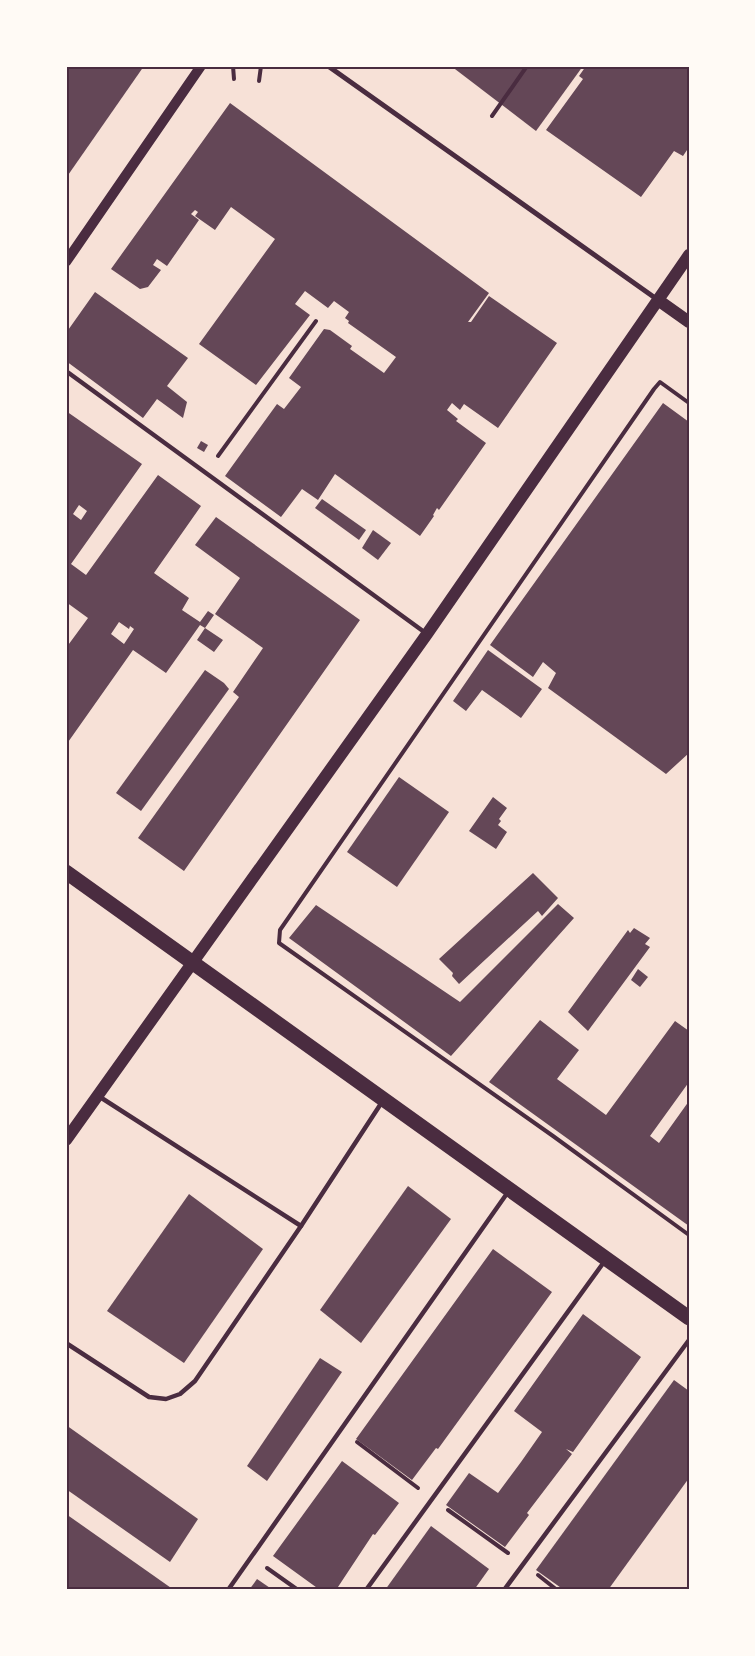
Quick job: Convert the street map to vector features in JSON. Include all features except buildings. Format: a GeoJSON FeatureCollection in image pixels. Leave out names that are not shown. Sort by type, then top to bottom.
{"type":"FeatureCollection","features":[{"type":"Feature","properties":{"kind":"main road"},"geometry":{"type":"LineString","coordinates":[[66,1140],[427,633],[689,255]]}},
{"type":"Feature","properties":{"kind":"main road"},"geometry":{"type":"LineString","coordinates":[[658,300],[689,322]]}},
{"type":"Feature","properties":{"kind":"main road"},"geometry":{"type":"LineString","coordinates":[[66,872],[689,1317]]}},
{"type":"Feature","properties":{"kind":"street"},"geometry":{"type":"LineString","coordinates":[[66,261],[201,66]]}},
{"type":"Feature","properties":{"kind":"street"},"geometry":{"type":"LineString","coordinates":[[328,66],[658,300]]}},
{"type":"Feature","properties":{"kind":"lane"},"geometry":{"type":"LineString","coordinates":[[66,371],[427,633]]}},
{"type":"Feature","properties":{"kind":"lane"},"geometry":{"type":"LineString","coordinates":[[98,1096],[301,1226]]}},
{"type":"Feature","properties":{"kind":"lane"},"geometry":{"type":"LineString","coordinates":[[66,1342],[149,1396],[166,1399],[180,1394],[195,1381],[384,1099]]}},
{"type":"Feature","properties":{"kind":"lane"},"geometry":{"type":"LineString","coordinates":[[228,1590],[339,1429],[510,1190]]}},
{"type":"Feature","properties":{"kind":"lane"},"geometry":{"type":"LineString","coordinates":[[366,1590],[607,1259]]}},
{"type":"Feature","properties":{"kind":"lane"},"geometry":{"type":"LineString","coordinates":[[504,1590],[689,1340]]}},
{"type":"Feature","properties":{"kind":"path"},"geometry":{"type":"LineString","coordinates":[[233,66],[234,79]]}},
{"type":"Feature","properties":{"kind":"path"},"geometry":{"type":"LineString","coordinates":[[259,81],[261,66]]}},
{"type":"Feature","properties":{"kind":"path"},"geometry":{"type":"LineString","coordinates":[[492,116],[527,66]]}},
{"type":"Feature","properties":{"kind":"path"},"geometry":{"type":"LineString","coordinates":[[205,473],[316,321]]}},
{"type":"Feature","properties":{"kind":"path"},"geometry":{"type":"LineString","coordinates":[[689,403],[660,382],[280,930],[279,944],[544,1129],[689,1235]]}},
{"type":"Feature","properties":{"kind":"path"},"geometry":{"type":"LineString","coordinates":[[251,1558],[298,1590]]}}]}
